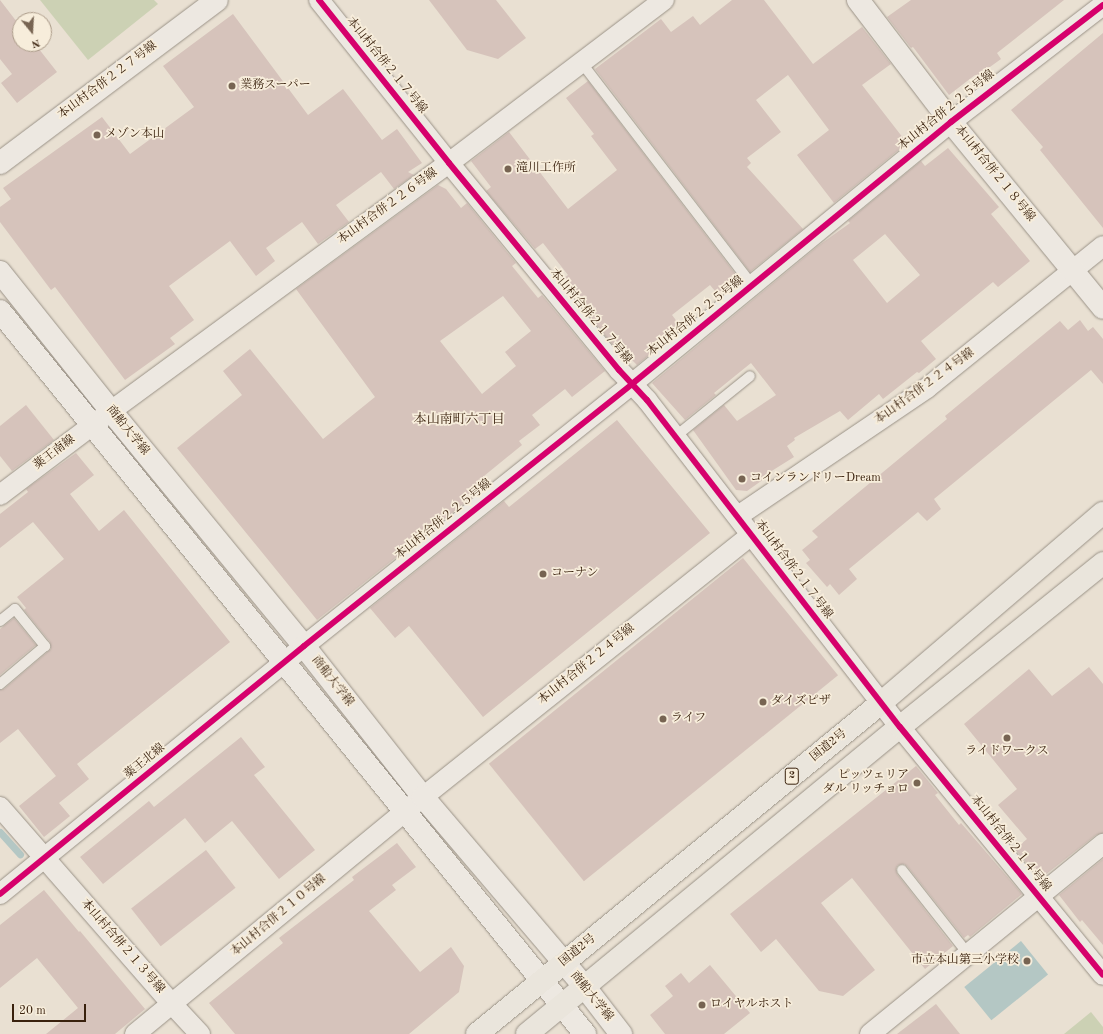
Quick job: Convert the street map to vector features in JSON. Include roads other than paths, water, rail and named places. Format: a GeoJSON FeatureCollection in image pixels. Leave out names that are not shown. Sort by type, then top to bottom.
{"type":"FeatureCollection","features":[{"type":"Feature","properties":{"kind":"highway","name":"国道2号"},"geometry":{"type":"LineString","coordinates":[[477,1034],[881,703],[1103,513]]}},
{"type":"Feature","properties":{"kind":"highway"},"geometry":{"type":"LineString","coordinates":[[527,1034],[900,727],[1103,563]]}},
{"type":"Feature","properties":{"kind":"street","name":"本山村合併２２７号線"},"geometry":{"type":"LineString","coordinates":[[0,162],[217,0]]}},
{"type":"Feature","properties":{"kind":"street","name":"本山村合併２１７号線"},"geometry":{"type":"LineString","coordinates":[[319,0],[449,163],[676,436],[900,727]]}},
{"type":"Feature","properties":{"kind":"street","name":"本山村合併２２６号線"},"geometry":{"type":"LineString","coordinates":[[111,411],[449,163],[664,0]]}},
{"type":"Feature","properties":{"kind":"street","name":"本山村合併２１８号線"},"geometry":{"type":"LineString","coordinates":[[858,0],[951,122],[1103,308]]}},
{"type":"Feature","properties":{"kind":"street","name":"本山村合併２２５号線"},"geometry":{"type":"LineString","coordinates":[[304,646],[632,384],[951,122],[1103,5]]}},
{"type":"Feature","properties":{"kind":"street","name":"本山村合併２２４号線"},"geometry":{"type":"LineString","coordinates":[[738,516],[927,388],[1103,246]]}},
{"type":"Feature","properties":{"kind":"street","name":"商船大学線"},"geometry":{"type":"LineString","coordinates":[[0,272],[111,411],[304,646],[423,797],[584,986],[621,1034]]}},
{"type":"Feature","properties":{"kind":"street","name":"商船大学線"},"geometry":{"type":"LineString","coordinates":[[0,311],[584,1034]]}},
{"type":"Feature","properties":{"kind":"street","name":"薬王南線"},"geometry":{"type":"LineString","coordinates":[[0,496],[111,411]]}},
{"type":"Feature","properties":{"kind":"street","name":"本山村合併２２４号線"},"geometry":{"type":"LineString","coordinates":[[423,797],[752,534]]}},
{"type":"Feature","properties":{"kind":"street","name":"薬王北線"},"geometry":{"type":"LineString","coordinates":[[0,894],[304,646]]}},
{"type":"Feature","properties":{"kind":"street","name":"本山村合併２１４号線"},"geometry":{"type":"LineString","coordinates":[[900,727],[1103,975]]}},
{"type":"Feature","properties":{"kind":"street","name":"本山村合併２１０号線"},"geometry":{"type":"LineString","coordinates":[[135,1034],[423,797]]}},
{"type":"Feature","properties":{"kind":"street","name":"本山村合併２１３号線"},"geometry":{"type":"LineString","coordinates":[[0,807],[200,1034]]}},
{"type":"Feature","properties":{"kind":"street"},"geometry":{"type":"LineString","coordinates":[[870,1034],[1103,844]]}},
{"type":"Feature","properties":{"kind":"lane"},"geometry":{"type":"LineString","coordinates":[[581,62],[752,285]]}},
{"type":"Feature","properties":{"kind":"lane"},"geometry":{"type":"LineString","coordinates":[[676,436],[750,376]]}},
{"type":"Feature","properties":{"kind":"lane"},"geometry":{"type":"LineString","coordinates":[[0,621],[15,609],[45,646],[0,684]]}},
{"type":"Feature","properties":{"kind":"lane"},"geometry":{"type":"LineString","coordinates":[[902,870],[968,954]]}},
{"type":"Feature","properties":{"kind":"waterway"},"geometry":{"type":"LineString","coordinates":[[0,832],[20,854]]}},
{"type":"Feature","properties":{"kind":"place","name":"業務スーパー"},"geometry":{"type":"Point","coordinates":[232,86]}},
{"type":"Feature","properties":{"kind":"place","name":"メゾン本山"},"geometry":{"type":"Point","coordinates":[97,135]}},
{"type":"Feature","properties":{"kind":"place","name":"滝川工作所"},"geometry":{"type":"Point","coordinates":[508,169]}},
{"type":"Feature","properties":{"kind":"place","name":"コインランドリーDream"},"geometry":{"type":"Point","coordinates":[742,479]}},
{"type":"Feature","properties":{"kind":"place","name":"コーナン"},"geometry":{"type":"Point","coordinates":[543,574]}},
{"type":"Feature","properties":{"kind":"place","name":"ダイズピザ"},"geometry":{"type":"Point","coordinates":[763,702]}},
{"type":"Feature","properties":{"kind":"place","name":"ライフ"},"geometry":{"type":"Point","coordinates":[663,719]}},
{"type":"Feature","properties":{"kind":"place","name":"ライドワークス"},"geometry":{"type":"Point","coordinates":[1007,738]}},
{"type":"Feature","properties":{"kind":"place","name":"ピッツェリア ダル リッチョロ"},"geometry":{"type":"Point","coordinates":[917,783]}},
{"type":"Feature","properties":{"kind":"place","name":"市立本山第三小学校"},"geometry":{"type":"Point","coordinates":[1027,961]}},
{"type":"Feature","properties":{"kind":"place","name":"ロイヤルホスト"},"geometry":{"type":"Point","coordinates":[702,1005]}},
{"type":"Feature","properties":{"kind":"district","name":"本山南町六丁目"},"geometry":{"type":"Point","coordinates":[459,420]}}]}
